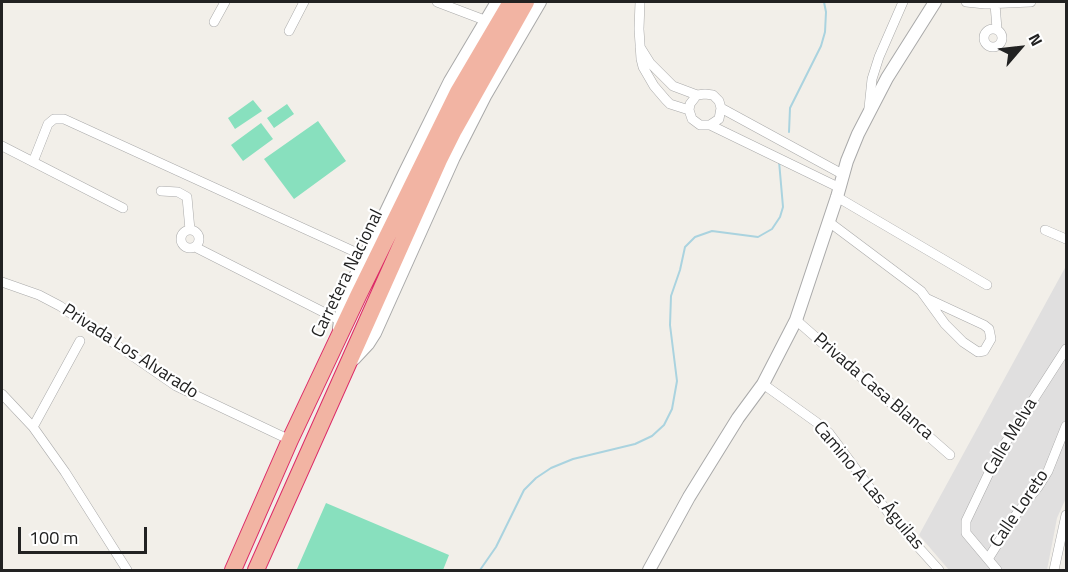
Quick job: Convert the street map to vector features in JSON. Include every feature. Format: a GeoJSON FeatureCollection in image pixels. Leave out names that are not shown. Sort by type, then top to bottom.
{"type":"FeatureCollection","features":[{"type":"Feature","properties":{"kind":"highway","name":"Carretera Nacional"},"geometry":{"type":"LineString","coordinates":[[256,570],[351,362],[396,238],[458,92],[511,2]]}},
{"type":"Feature","properties":{"kind":"highway","name":"Carretera Nacional"},"geometry":{"type":"LineString","coordinates":[[233,570],[338,338],[526,2]]}},
{"type":"Feature","properties":{"kind":"street"},"geometry":{"type":"LineString","coordinates":[[214,22],[225,2]]}},
{"type":"Feature","properties":{"kind":"street"},"geometry":{"type":"LineString","coordinates":[[289,31],[304,2]]}},
{"type":"Feature","properties":{"kind":"street"},"geometry":{"type":"LineString","coordinates":[[437,2],[487,21]]}},
{"type":"Feature","properties":{"kind":"street"},"geometry":{"type":"LineString","coordinates":[[338,338],[339,320],[364,256],[438,104],[497,2]]}},
{"type":"Feature","properties":{"kind":"street"},"geometry":{"type":"LineString","coordinates":[[351,362],[375,333],[454,157],[485,96],[540,2]]}},
{"type":"Feature","properties":{"kind":"street"},"geometry":{"type":"LineString","coordinates":[[640,2],[640,47],[643,67],[654,86],[670,104],[689,110]]}},
{"type":"Feature","properties":{"kind":"street"},"geometry":{"type":"LineString","coordinates":[[869,111],[872,79],[903,2]]}},
{"type":"Feature","properties":{"kind":"street"},"geometry":{"type":"LineString","coordinates":[[650,570],[695,487],[738,418],[763,384],[796,320],[847,161],[869,111],[887,78],[935,2]]}},
{"type":"Feature","properties":{"kind":"street"},"geometry":{"type":"LineString","coordinates":[[966,2],[995,4],[1031,2]]}},
{"type":"Feature","properties":{"kind":"street"},"geometry":{"type":"LineString","coordinates":[[995,4],[997,29]]}},
{"type":"Feature","properties":{"kind":"street"},"geometry":{"type":"LineString","coordinates":[[640,47],[663,78],[673,86],[697,95],[713,95],[721,108],[844,175]]}},
{"type":"Feature","properties":{"kind":"street"},"geometry":{"type":"LineString","coordinates":[[697,95],[689,110],[692,119],[700,125],[710,125],[838,193],[987,285]]}},
{"type":"Feature","properties":{"kind":"street"},"geometry":{"type":"LineString","coordinates":[[710,125],[719,119],[721,108]]}},
{"type":"Feature","properties":{"kind":"street"},"geometry":{"type":"LineString","coordinates":[[33,162],[48,124],[54,119],[64,119],[364,256]]}},
{"type":"Feature","properties":{"kind":"street"},"geometry":{"type":"LineString","coordinates":[[2,146],[123,208]]}},
{"type":"Feature","properties":{"kind":"street"},"geometry":{"type":"LineString","coordinates":[[161,191],[178,192],[187,197],[190,230],[182,236],[182,243],[188,248],[195,247],[339,320]]}},
{"type":"Feature","properties":{"kind":"street"},"geometry":{"type":"LineString","coordinates":[[829,222],[895,270],[928,299],[945,324],[955,334],[978,352],[984,351],[991,339],[989,329],[928,299]]}},
{"type":"Feature","properties":{"kind":"street"},"geometry":{"type":"LineString","coordinates":[[1045,230],[1066,239]]}},
{"type":"Feature","properties":{"kind":"street","name":"Privada Los Alvarado"},"geometry":{"type":"LineString","coordinates":[[2,282],[60,306],[176,386],[290,440]]}},
{"type":"Feature","properties":{"kind":"street","name":"Privada Casa Blanca"},"geometry":{"type":"LineString","coordinates":[[796,320],[950,455]]}},
{"type":"Feature","properties":{"kind":"street"},"geometry":{"type":"LineString","coordinates":[[33,428],[81,340]]}},
{"type":"Feature","properties":{"kind":"street","name":"Calle Melva"},"geometry":{"type":"LineString","coordinates":[[988,559],[965,529],[969,512],[997,456],[1066,349]]}},
{"type":"Feature","properties":{"kind":"street","name":"Camino A Las Águilas"},"geometry":{"type":"LineString","coordinates":[[763,384],[829,434],[893,519],[939,570]]}},
{"type":"Feature","properties":{"kind":"street"},"geometry":{"type":"LineString","coordinates":[[2,394],[33,428],[65,471],[127,570]]}},
{"type":"Feature","properties":{"kind":"street","name":"Calle Loreto"},"geometry":{"type":"LineString","coordinates":[[988,559],[1015,516],[1048,471],[1066,428]]}},
{"type":"Feature","properties":{"kind":"street"},"geometry":{"type":"LineString","coordinates":[[1054,570],[1066,515]]}},
{"type":"Feature","properties":{"kind":"street"},"geometry":{"type":"LineString","coordinates":[[988,559],[997,570]]}},
{"type":"Feature","properties":{"kind":"shaded area"},"geometry":{"type":"Polygon","coordinates":[[[1066,266],[1066,498],[1057,518],[1047,570],[949,570],[919,535],[1066,266]]]}},
{"type":"Feature","properties":{"kind":"green space"},"geometry":{"type":"Polygon","coordinates":[[[253,100],[262,111],[235,129],[228,118],[253,100]]]}},
{"type":"Feature","properties":{"kind":"green space"},"geometry":{"type":"Polygon","coordinates":[[[287,104],[294,114],[274,128],[267,118],[287,104]]]}},
{"type":"Feature","properties":{"kind":"green space"},"geometry":{"type":"Polygon","coordinates":[[[318,121],[346,161],[294,199],[264,159],[318,121]]]}},
{"type":"Feature","properties":{"kind":"green space"},"geometry":{"type":"Polygon","coordinates":[[[261,123],[273,139],[243,161],[231,145],[261,123]]]}},
{"type":"Feature","properties":{"kind":"green space"},"geometry":{"type":"Polygon","coordinates":[[[326,503],[449,555],[443,570],[297,569],[326,503]]]}},
{"type":"Feature","properties":{"kind":"waterway"},"geometry":{"type":"LineString","coordinates":[[789,132],[790,108],[821,46],[825,32],[824,2]]}},
{"type":"Feature","properties":{"kind":"waterway"},"geometry":{"type":"LineString","coordinates":[[480,570],[496,547],[524,490],[536,478],[551,468],[573,459],[635,444],[652,436],[664,425],[672,409],[677,381],[670,325],[671,296],[685,247],[695,237],[712,231],[758,237],[772,229],[783,207],[779,161]]}}]}
